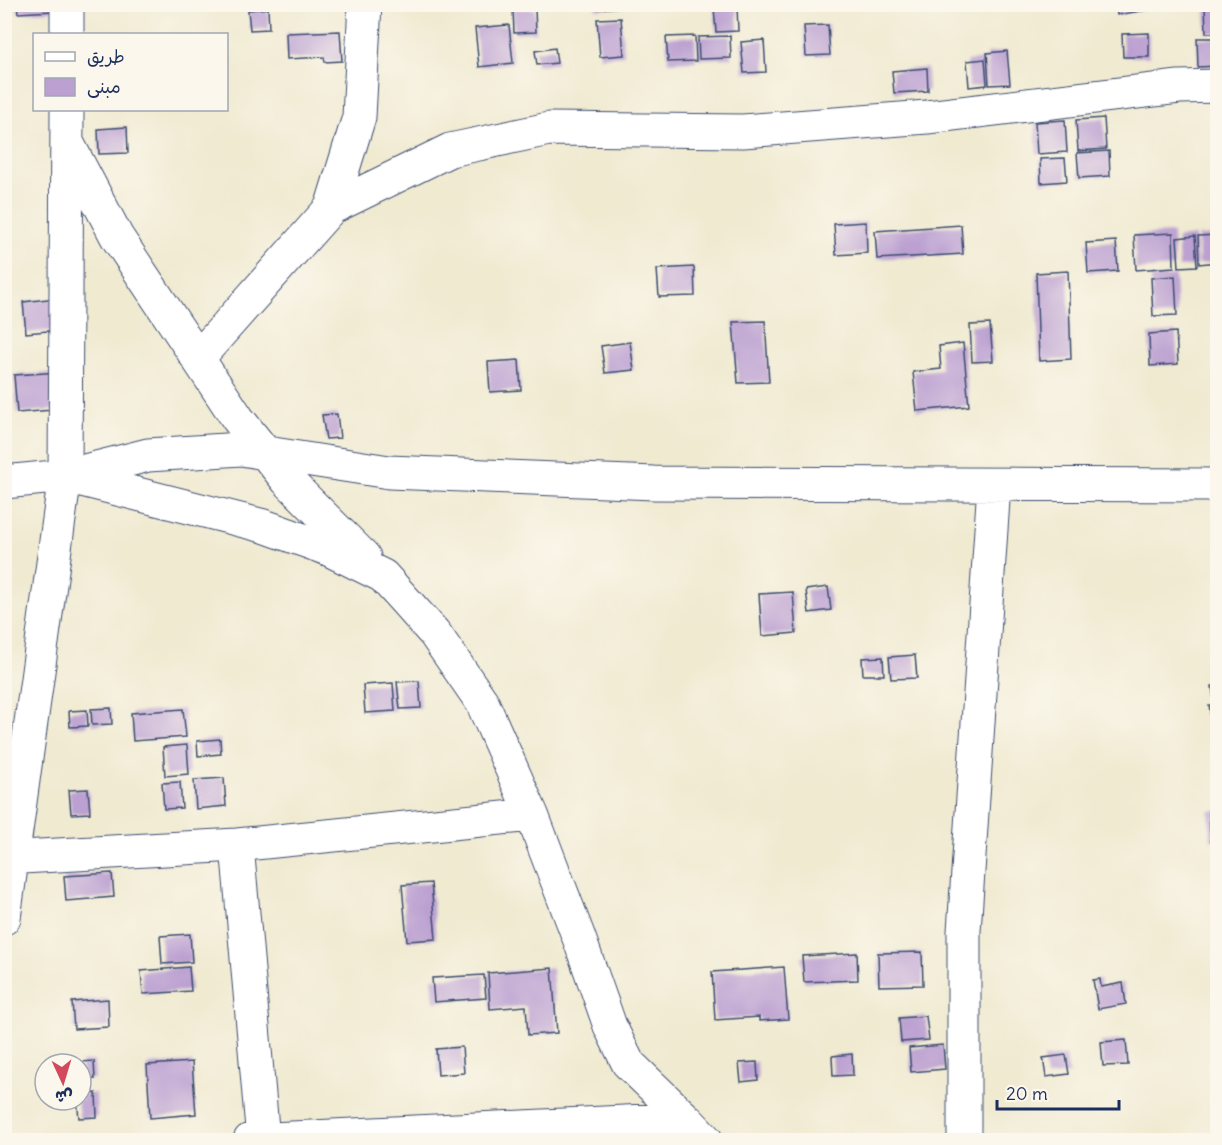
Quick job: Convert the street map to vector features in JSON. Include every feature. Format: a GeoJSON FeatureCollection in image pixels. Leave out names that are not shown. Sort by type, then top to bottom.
{"type":"FeatureCollection","features":[{"type":"Feature","properties":{"kind":"street"},"geometry":{"type":"LineString","coordinates":[[67,4],[67,33]]}},
{"type":"Feature","properties":{"kind":"street"},"geometry":{"type":"LineString","coordinates":[[331,208],[358,117],[365,4]]}},
{"type":"Feature","properties":{"kind":"street"},"geometry":{"type":"LineString","coordinates":[[198,358],[331,208],[450,150],[549,129],[743,131],[927,117],[1179,87],[1218,86]]}},
{"type":"Feature","properties":{"kind":"street"},"geometry":{"type":"LineString","coordinates":[[67,125],[117,237],[238,419],[287,480],[383,576],[435,634],[482,702],[532,815],[610,1026],[628,1063],[696,1130]]}},
{"type":"Feature","properties":{"kind":"street"},"geometry":{"type":"LineString","coordinates":[[4,918],[8,858],[65,476],[67,125]]}},
{"type":"Feature","properties":{"kind":"street"},"geometry":{"type":"LineString","coordinates":[[4,482],[65,476],[148,455],[241,449],[388,472],[654,483],[1218,485]]}},
{"type":"Feature","properties":{"kind":"street"},"geometry":{"type":"LineString","coordinates":[[65,476],[264,526],[328,549],[383,576]]}},
{"type":"Feature","properties":{"kind":"street"},"geometry":{"type":"LineString","coordinates":[[964,1140],[964,931],[994,484]]}},
{"type":"Feature","properties":{"kind":"street"},"geometry":{"type":"LineString","coordinates":[[8,858],[237,845],[532,815]]}},
{"type":"Feature","properties":{"kind":"street"},"geometry":{"type":"LineString","coordinates":[[237,845],[262,1140]]}},
{"type":"Feature","properties":{"kind":"street"},"geometry":{"type":"LineString","coordinates":[[250,1140],[696,1130]]}},
{"type":"Feature","properties":{"kind":"building"},"geometry":{"type":"Polygon","coordinates":[[[17,4],[52,4],[53,11],[18,13],[17,4]]]}},
{"type":"Feature","properties":{"kind":"building"},"geometry":{"type":"Polygon","coordinates":[[[595,4],[621,4],[621,7],[596,9],[595,4]]]}},
{"type":"Feature","properties":{"kind":"building"},"geometry":{"type":"Polygon","coordinates":[[[775,4],[795,4],[795,6],[775,8],[775,4]]]}},
{"type":"Feature","properties":{"kind":"building"},"geometry":{"type":"Polygon","coordinates":[[[1115,4],[1146,4],[1146,10],[1117,15],[1115,4]]]}},
{"type":"Feature","properties":{"kind":"building"},"geometry":{"type":"Polygon","coordinates":[[[1205,4],[1218,4],[1218,33],[1206,33],[1205,4]]]}},
{"type":"Feature","properties":{"kind":"building"},"geometry":{"type":"Polygon","coordinates":[[[737,6],[738,31],[716,32],[714,8],[737,6]]]}},
{"type":"Feature","properties":{"kind":"building"},"geometry":{"type":"Polygon","coordinates":[[[268,8],[269,29],[250,30],[248,10],[268,8]]]}},
{"type":"Feature","properties":{"kind":"building"},"geometry":{"type":"Polygon","coordinates":[[[513,9],[535,9],[536,32],[514,33],[513,9]]]}},
{"type":"Feature","properties":{"kind":"building"},"geometry":{"type":"Polygon","coordinates":[[[621,18],[624,55],[600,57],[597,19],[621,18]]]}},
{"type":"Feature","properties":{"kind":"building"},"geometry":{"type":"Polygon","coordinates":[[[509,25],[513,63],[479,67],[475,28],[509,25]]]}},
{"type":"Feature","properties":{"kind":"building"},"geometry":{"type":"Polygon","coordinates":[[[828,25],[830,55],[806,56],[804,26],[828,25]]]}},
{"type":"Feature","properties":{"kind":"building"},"geometry":{"type":"Polygon","coordinates":[[[340,31],[342,61],[325,62],[324,57],[287,59],[286,33],[340,31]]]}},
{"type":"Feature","properties":{"kind":"building"},"geometry":{"type":"Polygon","coordinates":[[[1149,33],[1149,57],[1123,57],[1122,34],[1149,33]]]}},
{"type":"Feature","properties":{"kind":"building"},"geometry":{"type":"Polygon","coordinates":[[[695,36],[696,61],[668,62],[666,37],[695,36]]]}},
{"type":"Feature","properties":{"kind":"building"},"geometry":{"type":"Polygon","coordinates":[[[730,36],[731,58],[699,59],[698,37],[730,36]]]}},
{"type":"Feature","properties":{"kind":"building"},"geometry":{"type":"Polygon","coordinates":[[[1197,38],[1218,38],[1218,66],[1198,67],[1197,38]]]}},
{"type":"Feature","properties":{"kind":"building"},"geometry":{"type":"Polygon","coordinates":[[[764,40],[766,72],[744,73],[741,42],[764,40]]]}},
{"type":"Feature","properties":{"kind":"building"},"geometry":{"type":"Polygon","coordinates":[[[555,48],[557,63],[537,65],[535,51],[555,48]]]}},
{"type":"Feature","properties":{"kind":"building"},"geometry":{"type":"Polygon","coordinates":[[[1007,51],[1010,84],[989,85],[987,53],[1007,51]]]}},
{"type":"Feature","properties":{"kind":"building"},"geometry":{"type":"Polygon","coordinates":[[[985,59],[987,85],[969,87],[967,61],[985,59]]]}},
{"type":"Feature","properties":{"kind":"building"},"geometry":{"type":"Polygon","coordinates":[[[927,68],[928,91],[894,93],[892,71],[927,68]]]}},
{"type":"Feature","properties":{"kind":"building"},"geometry":{"type":"Polygon","coordinates":[[[1104,118],[1106,149],[1078,151],[1076,120],[1104,118]]]}},
{"type":"Feature","properties":{"kind":"building"},"geometry":{"type":"Polygon","coordinates":[[[1065,120],[1067,152],[1037,154],[1035,122],[1065,120]]]}},
{"type":"Feature","properties":{"kind":"building"},"geometry":{"type":"Polygon","coordinates":[[[127,127],[128,153],[99,154],[98,129],[127,127]]]}},
{"type":"Feature","properties":{"kind":"building"},"geometry":{"type":"Polygon","coordinates":[[[1109,151],[1110,176],[1079,178],[1077,153],[1109,151]]]}},
{"type":"Feature","properties":{"kind":"building"},"geometry":{"type":"Polygon","coordinates":[[[1065,158],[1067,181],[1041,183],[1040,159],[1065,158]]]}},
{"type":"Feature","properties":{"kind":"building"},"geometry":{"type":"Polygon","coordinates":[[[866,222],[867,253],[836,255],[834,224],[866,222]]]}},
{"type":"Feature","properties":{"kind":"building"},"geometry":{"type":"Polygon","coordinates":[[[961,225],[963,254],[877,259],[875,231],[961,225]]]}},
{"type":"Feature","properties":{"kind":"building"},"geometry":{"type":"Polygon","coordinates":[[[1173,233],[1174,267],[1136,270],[1134,235],[1173,233]]]}},
{"type":"Feature","properties":{"kind":"building"},"geometry":{"type":"Polygon","coordinates":[[[1218,235],[1218,262],[1199,264],[1198,236],[1218,235]]]}},
{"type":"Feature","properties":{"kind":"building"},"geometry":{"type":"Polygon","coordinates":[[[1195,236],[1197,266],[1179,267],[1177,238],[1195,236]]]}},
{"type":"Feature","properties":{"kind":"building"},"geometry":{"type":"Polygon","coordinates":[[[1116,241],[1118,271],[1088,273],[1086,243],[1116,241]]]}},
{"type":"Feature","properties":{"kind":"building"},"geometry":{"type":"Polygon","coordinates":[[[694,267],[695,296],[659,297],[657,269],[694,267]]]}},
{"type":"Feature","properties":{"kind":"building"},"geometry":{"type":"Polygon","coordinates":[[[1068,271],[1071,359],[1039,361],[1036,273],[1068,271]]]}},
{"type":"Feature","properties":{"kind":"building"},"geometry":{"type":"Polygon","coordinates":[[[1175,276],[1177,315],[1153,316],[1151,278],[1175,276]]]}},
{"type":"Feature","properties":{"kind":"building"},"geometry":{"type":"Polygon","coordinates":[[[56,298],[59,330],[26,333],[23,302],[56,298]]]}},
{"type":"Feature","properties":{"kind":"building"},"geometry":{"type":"Polygon","coordinates":[[[765,321],[769,382],[738,383],[733,322],[765,321]]]}},
{"type":"Feature","properties":{"kind":"building"},"geometry":{"type":"Polygon","coordinates":[[[990,324],[993,361],[972,362],[970,325],[990,324]]]}},
{"type":"Feature","properties":{"kind":"building"},"geometry":{"type":"Polygon","coordinates":[[[1176,332],[1178,364],[1150,366],[1149,334],[1176,332]]]}},
{"type":"Feature","properties":{"kind":"building"},"geometry":{"type":"Polygon","coordinates":[[[630,342],[634,370],[605,373],[601,346],[630,342]]]}},
{"type":"Feature","properties":{"kind":"building"},"geometry":{"type":"Polygon","coordinates":[[[963,343],[969,406],[917,411],[913,372],[941,369],[939,346],[963,343]]]}},
{"type":"Feature","properties":{"kind":"building"},"geometry":{"type":"Polygon","coordinates":[[[519,360],[521,390],[490,392],[488,362],[519,360]]]}},
{"type":"Feature","properties":{"kind":"building"},"geometry":{"type":"Polygon","coordinates":[[[61,372],[64,409],[17,413],[14,375],[61,372]]]}},
{"type":"Feature","properties":{"kind":"building"},"geometry":{"type":"Polygon","coordinates":[[[337,414],[340,438],[326,439],[322,415],[337,414]]]}},
{"type":"Feature","properties":{"kind":"building"},"geometry":{"type":"Polygon","coordinates":[[[828,587],[831,610],[809,613],[806,590],[828,587]]]}},
{"type":"Feature","properties":{"kind":"building"},"geometry":{"type":"Polygon","coordinates":[[[793,592],[796,633],[762,636],[759,594],[793,592]]]}},
{"type":"Feature","properties":{"kind":"building"},"geometry":{"type":"Polygon","coordinates":[[[915,655],[917,678],[891,679],[889,657],[915,655]]]}},
{"type":"Feature","properties":{"kind":"building"},"geometry":{"type":"Polygon","coordinates":[[[883,657],[884,675],[863,675],[862,658],[883,657]]]}},
{"type":"Feature","properties":{"kind":"building"},"geometry":{"type":"Polygon","coordinates":[[[419,681],[421,708],[400,709],[397,682],[419,681]]]}},
{"type":"Feature","properties":{"kind":"building"},"geometry":{"type":"Polygon","coordinates":[[[393,683],[395,711],[365,713],[363,685],[393,683]]]}},
{"type":"Feature","properties":{"kind":"building"},"geometry":{"type":"Polygon","coordinates":[[[1218,685],[1218,700],[1214,701],[1212,686],[1218,685]]]}},
{"type":"Feature","properties":{"kind":"building"},"geometry":{"type":"Polygon","coordinates":[[[1209,705],[1218,705],[1218,731],[1213,731],[1209,705]]]}},
{"type":"Feature","properties":{"kind":"building"},"geometry":{"type":"Polygon","coordinates":[[[111,708],[112,724],[92,725],[91,709],[111,708]]]}},
{"type":"Feature","properties":{"kind":"building"},"geometry":{"type":"Polygon","coordinates":[[[183,709],[186,737],[133,741],[131,713],[183,709]]]}},
{"type":"Feature","properties":{"kind":"building"},"geometry":{"type":"Polygon","coordinates":[[[87,710],[88,726],[70,727],[69,711],[87,710]]]}},
{"type":"Feature","properties":{"kind":"building"},"geometry":{"type":"Polygon","coordinates":[[[220,739],[221,754],[198,756],[197,741],[220,739]]]}},
{"type":"Feature","properties":{"kind":"building"},"geometry":{"type":"Polygon","coordinates":[[[1214,740],[1218,740],[1218,758],[1216,758],[1214,740]]]}},
{"type":"Feature","properties":{"kind":"building"},"geometry":{"type":"Polygon","coordinates":[[[187,745],[189,774],[165,776],[163,747],[187,745]]]}},
{"type":"Feature","properties":{"kind":"building"},"geometry":{"type":"Polygon","coordinates":[[[224,778],[226,806],[196,809],[194,780],[224,778]]]}},
{"type":"Feature","properties":{"kind":"building"},"geometry":{"type":"Polygon","coordinates":[[[180,782],[182,808],[164,809],[162,783],[180,782]]]}},
{"type":"Feature","properties":{"kind":"building"},"geometry":{"type":"Polygon","coordinates":[[[88,789],[90,813],[71,814],[69,790],[88,789]]]}},
{"type":"Feature","properties":{"kind":"building"},"geometry":{"type":"Polygon","coordinates":[[[1218,810],[1218,840],[1211,841],[1209,811],[1218,810]]]}},
{"type":"Feature","properties":{"kind":"building"},"geometry":{"type":"Polygon","coordinates":[[[112,873],[114,897],[66,901],[64,876],[112,873]]]}},
{"type":"Feature","properties":{"kind":"building"},"geometry":{"type":"Polygon","coordinates":[[[431,883],[436,939],[407,941],[402,885],[431,883]]]}},
{"type":"Feature","properties":{"kind":"building"},"geometry":{"type":"Polygon","coordinates":[[[190,934],[192,962],[162,964],[160,936],[190,934]]]}},
{"type":"Feature","properties":{"kind":"building"},"geometry":{"type":"Polygon","coordinates":[[[922,952],[923,985],[879,986],[878,953],[922,952]]]}},
{"type":"Feature","properties":{"kind":"building"},"geometry":{"type":"Polygon","coordinates":[[[857,953],[858,980],[804,982],[802,956],[857,953]]]}},
{"type":"Feature","properties":{"kind":"building"},"geometry":{"type":"Polygon","coordinates":[[[189,967],[191,991],[143,994],[141,971],[189,967]]]}},
{"type":"Feature","properties":{"kind":"building"},"geometry":{"type":"Polygon","coordinates":[[[784,967],[788,1019],[759,1021],[759,1017],[715,1020],[712,972],[784,967]]]}},
{"type":"Feature","properties":{"kind":"building"},"geometry":{"type":"Polygon","coordinates":[[[552,968],[557,1033],[528,1035],[526,1006],[490,1009],[488,973],[552,968]]]}},
{"type":"Feature","properties":{"kind":"building"},"geometry":{"type":"Polygon","coordinates":[[[484,975],[486,998],[434,1002],[432,978],[484,975]]]}},
{"type":"Feature","properties":{"kind":"building"},"geometry":{"type":"Polygon","coordinates":[[[1100,979],[1101,987],[1123,983],[1126,1004],[1098,1009],[1093,980],[1100,979]]]}},
{"type":"Feature","properties":{"kind":"building"},"geometry":{"type":"Polygon","coordinates":[[[108,999],[109,1027],[74,1029],[72,1002],[108,999]]]}},
{"type":"Feature","properties":{"kind":"building"},"geometry":{"type":"Polygon","coordinates":[[[926,1016],[929,1040],[901,1042],[899,1018],[926,1016]]]}},
{"type":"Feature","properties":{"kind":"building"},"geometry":{"type":"Polygon","coordinates":[[[1126,1040],[1128,1065],[1103,1066],[1101,1042],[1126,1040]]]}},
{"type":"Feature","properties":{"kind":"building"},"geometry":{"type":"Polygon","coordinates":[[[943,1045],[945,1069],[911,1072],[909,1048],[943,1045]]]}},
{"type":"Feature","properties":{"kind":"building"},"geometry":{"type":"Polygon","coordinates":[[[462,1047],[464,1073],[438,1075],[436,1049],[462,1047]]]}},
{"type":"Feature","properties":{"kind":"building"},"geometry":{"type":"Polygon","coordinates":[[[852,1054],[853,1075],[833,1076],[832,1056],[852,1054]]]}},
{"type":"Feature","properties":{"kind":"building"},"geometry":{"type":"Polygon","coordinates":[[[1066,1055],[1069,1074],[1046,1077],[1043,1058],[1066,1055]]]}},
{"type":"Feature","properties":{"kind":"building"},"geometry":{"type":"Polygon","coordinates":[[[93,1061],[95,1079],[93,1079],[93,1061]]]}},
{"type":"Feature","properties":{"kind":"building"},"geometry":{"type":"Polygon","coordinates":[[[192,1062],[196,1114],[150,1118],[147,1065],[192,1062]]]}},
{"type":"Feature","properties":{"kind":"building"},"geometry":{"type":"Polygon","coordinates":[[[757,1062],[758,1080],[741,1082],[739,1063],[757,1062]]]}},
{"type":"Feature","properties":{"kind":"building"},"geometry":{"type":"Polygon","coordinates":[[[93,1093],[96,1093],[97,1117],[79,1118],[78,1112],[93,1112],[93,1093]]]}}]}
